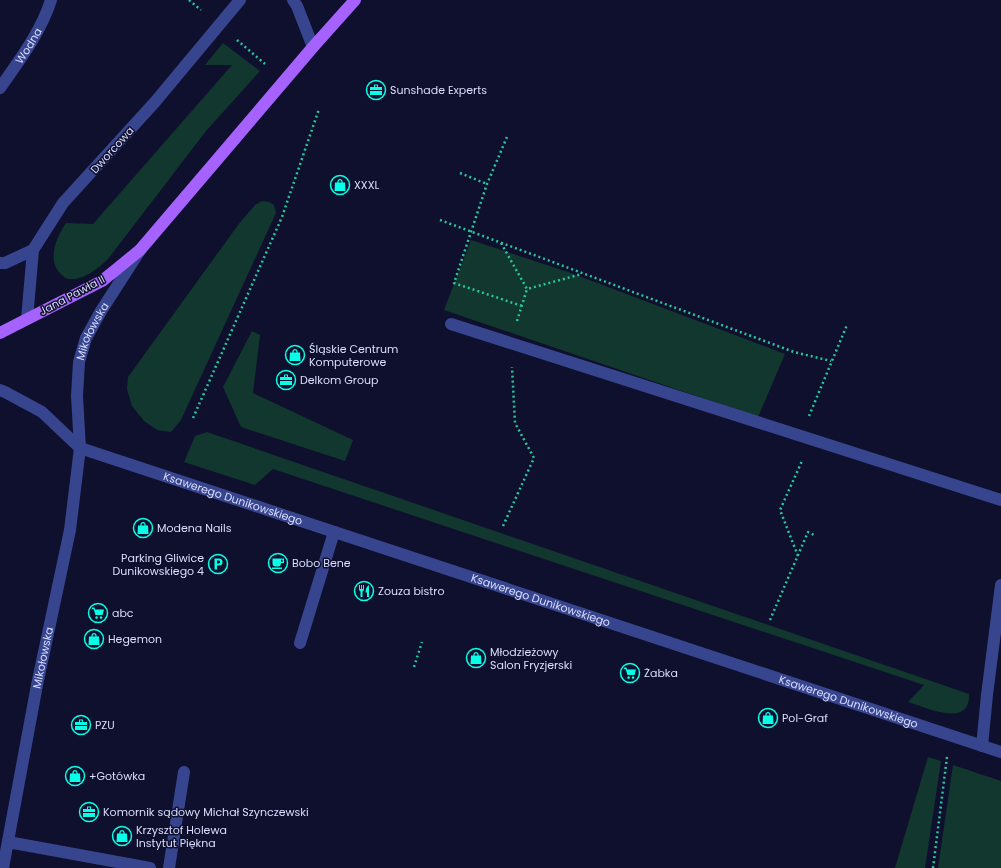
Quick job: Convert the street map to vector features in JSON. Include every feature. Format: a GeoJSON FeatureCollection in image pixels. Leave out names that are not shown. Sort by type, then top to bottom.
{"type":"FeatureCollection","features":[{"type":"Feature","properties":{"kind":"main road"},"geometry":{"type":"LineString","coordinates":[[140,250],[355,0]]}},
{"type":"Feature","properties":{"kind":"main road","name":"Jana Pawła II"},"geometry":{"type":"LineString","coordinates":[[0,333],[102,281],[140,250]]}},
{"type":"Feature","properties":{"kind":"street","name":"Wodna"},"geometry":{"type":"LineString","coordinates":[[0,88],[23,57],[48,10],[51,0]]}},
{"type":"Feature","properties":{"kind":"street","name":"Dworcowa"},"geometry":{"type":"LineString","coordinates":[[27,319],[32,250],[63,203],[155,102],[240,0]]}},
{"type":"Feature","properties":{"kind":"street"},"geometry":{"type":"LineString","coordinates":[[293,0],[297,6],[313,47]]}},
{"type":"Feature","properties":{"kind":"street"},"geometry":{"type":"LineString","coordinates":[[0,263],[5,263],[32,250]]}},
{"type":"Feature","properties":{"kind":"street","name":"Mikołowska"},"geometry":{"type":"LineString","coordinates":[[3,868],[37,685],[70,530],[80,448],[78,396],[79,362],[86,338],[101,311],[140,250]]}},
{"type":"Feature","properties":{"kind":"street"},"geometry":{"type":"LineString","coordinates":[[451,324],[1001,500]]}},
{"type":"Feature","properties":{"kind":"street"},"geometry":{"type":"LineString","coordinates":[[0,390],[42,412],[80,448]]}},
{"type":"Feature","properties":{"kind":"street","name":"Ksawerego Dunikowskiego"},"geometry":{"type":"LineString","coordinates":[[80,448],[1001,752]]}},
{"type":"Feature","properties":{"kind":"street"},"geometry":{"type":"LineString","coordinates":[[300,643],[334,532]]}},
{"type":"Feature","properties":{"kind":"street"},"geometry":{"type":"LineString","coordinates":[[982,746],[1001,585]]}},
{"type":"Feature","properties":{"kind":"street"},"geometry":{"type":"LineString","coordinates":[[169,868],[184,772]]}},
{"type":"Feature","properties":{"kind":"street"},"geometry":{"type":"LineString","coordinates":[[8,842],[150,868]]}},
{"type":"Feature","properties":{"kind":"path"},"geometry":{"type":"LineString","coordinates":[[236,40],[265,64]]}},
{"type":"Feature","properties":{"kind":"path"},"geometry":{"type":"LineString","coordinates":[[193,418],[282,217],[318,109]]}},
{"type":"Feature","properties":{"kind":"path"},"geometry":{"type":"LineString","coordinates":[[507,137],[486,184],[454,283],[522,306]]}},
{"type":"Feature","properties":{"kind":"path"},"geometry":{"type":"LineString","coordinates":[[460,173],[486,184]]}},
{"type":"Feature","properties":{"kind":"path"},"geometry":{"type":"LineString","coordinates":[[440,220],[794,352],[831,361]]}},
{"type":"Feature","properties":{"kind":"path"},"geometry":{"type":"LineString","coordinates":[[500,243],[527,290],[510,342],[515,424],[534,458],[503,526]]}},
{"type":"Feature","properties":{"kind":"path"},"geometry":{"type":"LineString","coordinates":[[527,290],[582,274]]}},
{"type":"Feature","properties":{"kind":"path"},"geometry":{"type":"LineString","coordinates":[[798,556],[780,510],[831,361],[847,325]]}},
{"type":"Feature","properties":{"kind":"path"},"geometry":{"type":"LineString","coordinates":[[770,620],[808,532],[814,535]]}},
{"type":"Feature","properties":{"kind":"path"},"geometry":{"type":"LineString","coordinates":[[414,667],[422,642]]}},
{"type":"Feature","properties":{"kind":"path"},"geometry":{"type":"LineString","coordinates":[[933,868],[948,754]]}},
{"type":"Feature","properties":{"kind":"green space"},"geometry":{"type":"Polygon","coordinates":[[[223,43],[260,71],[206,131],[108,259],[86,275],[76,279],[68,279],[64,277],[54,262],[54,248],[59,234],[66,223],[93,224],[232,65],[205,65],[223,43]]]}},
{"type":"Feature","properties":{"kind":"green space"},"geometry":{"type":"Polygon","coordinates":[[[262,201],[269,202],[274,205],[276,213],[181,420],[171,432],[157,430],[144,421],[132,406],[127,389],[128,377],[238,225],[255,205],[262,201]]]}},
{"type":"Feature","properties":{"kind":"green space"},"geometry":{"type":"Polygon","coordinates":[[[471,240],[571,273],[785,354],[758,417],[444,310],[471,240]]]}},
{"type":"Feature","properties":{"kind":"green space"},"geometry":{"type":"Polygon","coordinates":[[[252,331],[260,335],[253,393],[353,440],[345,461],[241,427],[223,387],[252,331]]]}},
{"type":"Feature","properties":{"kind":"green space"},"geometry":{"type":"Polygon","coordinates":[[[207,432],[969,694],[968,702],[964,709],[958,713],[941,712],[922,707],[908,702],[924,685],[273,469],[255,485],[184,462],[195,436],[207,432]]]}},
{"type":"Feature","properties":{"kind":"green space"},"geometry":{"type":"Polygon","coordinates":[[[928,757],[941,761],[925,868],[895,868],[928,757]]]}},
{"type":"Feature","properties":{"kind":"green space"},"geometry":{"type":"Polygon","coordinates":[[[953,765],[1001,781],[1001,868],[938,868],[953,765]]]}},
{"type":"Feature","properties":{"kind":"place","name":"Sunshade Experts"},"geometry":{"type":"Point","coordinates":[376,90]}},
{"type":"Feature","properties":{"kind":"place","name":"XXXL"},"geometry":{"type":"Point","coordinates":[340,185]}},
{"type":"Feature","properties":{"kind":"place","name":"Śląskie Centrum Komputerowe"},"geometry":{"type":"Point","coordinates":[295,355]}},
{"type":"Feature","properties":{"kind":"place","name":"Delkom Group"},"geometry":{"type":"Point","coordinates":[286,380]}},
{"type":"Feature","properties":{"kind":"place","name":"Modena Nails"},"geometry":{"type":"Point","coordinates":[143,528]}},
{"type":"Feature","properties":{"kind":"place","name":"Bobo Bene"},"geometry":{"type":"Point","coordinates":[278,563]}},
{"type":"Feature","properties":{"kind":"place","name":"Parking Gliwice Dunikowskiego 4"},"geometry":{"type":"Point","coordinates":[218,564]}},
{"type":"Feature","properties":{"kind":"place","name":"Zouza bistro"},"geometry":{"type":"Point","coordinates":[364,591]}},
{"type":"Feature","properties":{"kind":"place","name":"abc"},"geometry":{"type":"Point","coordinates":[98,613]}},
{"type":"Feature","properties":{"kind":"place","name":"Hegemon"},"geometry":{"type":"Point","coordinates":[94,639]}},
{"type":"Feature","properties":{"kind":"place","name":"Młodzieżowy Salon Fryzjerski"},"geometry":{"type":"Point","coordinates":[476,658]}},
{"type":"Feature","properties":{"kind":"place","name":"Żabka"},"geometry":{"type":"Point","coordinates":[630,673]}},
{"type":"Feature","properties":{"kind":"place","name":"Pol-Graf"},"geometry":{"type":"Point","coordinates":[768,718]}},
{"type":"Feature","properties":{"kind":"place","name":"PZU"},"geometry":{"type":"Point","coordinates":[81,725]}},
{"type":"Feature","properties":{"kind":"place","name":"+Gotówka"},"geometry":{"type":"Point","coordinates":[75,776]}},
{"type":"Feature","properties":{"kind":"place","name":"Komornik sądowy Michał Szynczewski"},"geometry":{"type":"Point","coordinates":[89,812]}},
{"type":"Feature","properties":{"kind":"place","name":"Krzysztof Holewa Instytut Piękna"},"geometry":{"type":"Point","coordinates":[122,836]}}]}
